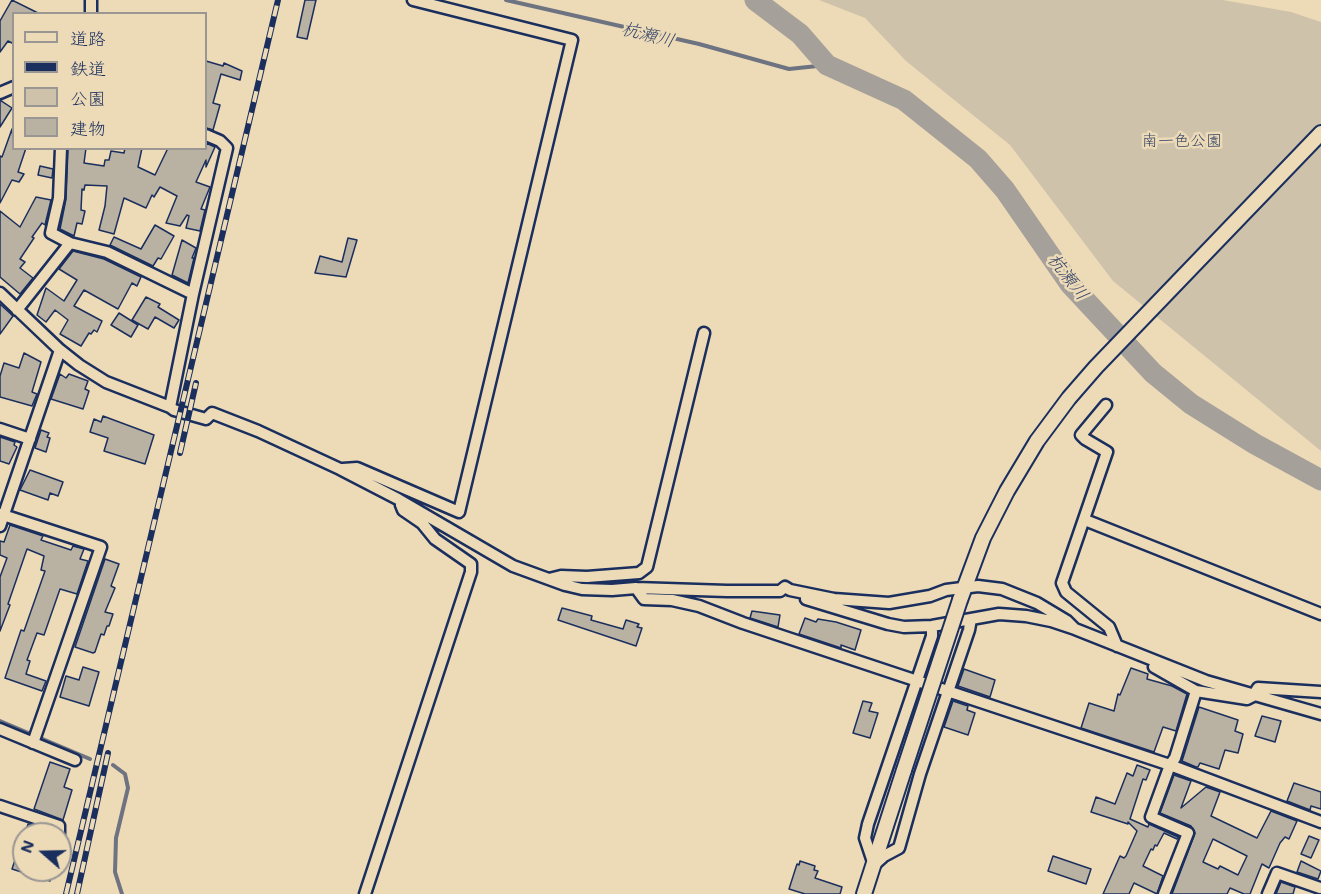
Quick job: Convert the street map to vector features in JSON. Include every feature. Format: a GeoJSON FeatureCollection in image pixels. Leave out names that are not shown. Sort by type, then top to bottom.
{"type":"FeatureCollection","features":[{"type":"Feature","properties":{"kind":"street"},"geometry":{"type":"LineString","coordinates":[[340,469],[357,468],[459,512],[572,40],[413,0]]}},
{"type":"Feature","properties":{"kind":"street"},"geometry":{"type":"LineString","coordinates":[[864,894],[960,600],[983,538],[1007,491],[1037,441],[1096,367],[1321,133]]}},
{"type":"Feature","properties":{"kind":"street"},"geometry":{"type":"LineString","coordinates":[[170,407],[193,294],[227,148],[220,141],[207,135]]}},
{"type":"Feature","properties":{"kind":"street"},"geometry":{"type":"LineString","coordinates":[[61,150],[59,198],[51,233],[70,243],[107,252],[193,294]]}},
{"type":"Feature","properties":{"kind":"street"},"geometry":{"type":"LineString","coordinates":[[17,310],[70,243]]}},
{"type":"Feature","properties":{"kind":"street"},"geometry":{"type":"LineString","coordinates":[[0,293],[78,366],[106,382],[174,410],[206,419],[212,413],[258,431],[398,499],[513,566],[549,579],[582,589],[780,591],[888,624],[915,627],[999,614],[1026,616],[1075,628],[1206,681],[1321,714]]}},
{"type":"Feature","properties":{"kind":"street"},"geometry":{"type":"LineString","coordinates":[[549,579],[561,576],[587,577],[639,573],[647,567],[704,333]]}},
{"type":"Feature","properties":{"kind":"street"},"geometry":{"type":"LineString","coordinates":[[33,743],[100,547],[1,518],[60,350]]}},
{"type":"Feature","properties":{"kind":"street"},"geometry":{"type":"LineString","coordinates":[[1106,405],[1081,435],[1107,452],[1062,583],[1066,592],[1108,627],[1117,646]]}},
{"type":"Feature","properties":{"kind":"street"},"geometry":{"type":"LineString","coordinates":[[0,429],[30,439]]}},
{"type":"Feature","properties":{"kind":"street"},"geometry":{"type":"LineString","coordinates":[[365,894],[471,572],[471,564],[435,539],[422,523],[403,510],[398,499]]}},
{"type":"Feature","properties":{"kind":"street"},"geometry":{"type":"LineString","coordinates":[[1084,520],[1321,614]]}},
{"type":"Feature","properties":{"kind":"street"},"geometry":{"type":"LineString","coordinates":[[780,591],[784,586],[790,590],[834,599],[889,603],[930,596],[967,580],[1014,593],[1057,615],[1075,628]]}},
{"type":"Feature","properties":{"kind":"street"},"geometry":{"type":"LineString","coordinates":[[636,588],[644,598],[672,600],[699,606],[743,623],[1170,765],[1321,822]]}},
{"type":"Feature","properties":{"kind":"street"},"geometry":{"type":"LineString","coordinates":[[874,866],[884,856],[899,848],[920,774],[969,630],[970,619]]}},
{"type":"Feature","properties":{"kind":"street"},"geometry":{"type":"LineString","coordinates":[[874,866],[865,838],[867,824],[932,636],[932,626]]}},
{"type":"Feature","properties":{"kind":"street"},"geometry":{"type":"LineString","coordinates":[[1143,657],[1146,663],[1196,691],[1247,699],[1253,696],[1258,688],[1321,692]]}},
{"type":"Feature","properties":{"kind":"street"},"geometry":{"type":"LineString","coordinates":[[1164,894],[1188,833],[1151,817],[1170,765],[1175,759],[1196,691]]}},
{"type":"Feature","properties":{"kind":"street"},"geometry":{"type":"LineString","coordinates":[[0,729],[75,760]]}},
{"type":"Feature","properties":{"kind":"street"},"geometry":{"type":"LineString","coordinates":[[0,806],[47,822]]}},
{"type":"Feature","properties":{"kind":"street"},"geometry":{"type":"LineString","coordinates":[[1269,894],[1277,873],[1321,887]]}},
{"type":"Feature","properties":{"kind":"green space","name":"南一色公園"},"geometry":{"type":"Polygon","coordinates":[[[819,0],[1223,0],[1291,12],[1321,22],[1321,451],[1113,281],[1010,145],[906,61],[865,18],[819,0]]]}},
{"type":"Feature","properties":{"kind":"building"},"geometry":{"type":"Polygon","coordinates":[[[12,0],[36,12],[12,12],[12,43],[8,41],[0,52],[0,21],[12,0]]]}},
{"type":"Feature","properties":{"kind":"building"},"geometry":{"type":"Polygon","coordinates":[[[305,0],[316,0],[307,39],[297,37],[305,0]]]}},
{"type":"Feature","properties":{"kind":"building"},"geometry":{"type":"Polygon","coordinates":[[[207,61],[223,66],[224,63],[242,71],[240,80],[221,74],[213,103],[220,105],[213,130],[207,128],[207,61]]]}},
{"type":"Feature","properties":{"kind":"building"},"geometry":{"type":"Polygon","coordinates":[[[0,100],[12,108],[0,127],[0,100]]]}},
{"type":"Feature","properties":{"kind":"building"},"geometry":{"type":"Polygon","coordinates":[[[12,129],[12,150],[25,150],[18,172],[24,174],[19,182],[12,180],[0,203],[0,156],[2,157],[12,129]]]}},
{"type":"Feature","properties":{"kind":"building"},"geometry":{"type":"Polygon","coordinates":[[[207,143],[215,147],[196,182],[210,187],[201,209],[205,210],[200,231],[186,228],[189,216],[187,215],[180,226],[166,223],[177,196],[160,187],[154,197],[152,195],[146,208],[124,198],[114,234],[99,230],[107,186],[85,185],[84,190],[82,189],[81,210],[85,211],[82,224],[77,223],[74,236],[60,229],[66,199],[68,150],[86,150],[84,163],[104,166],[105,160],[109,160],[111,151],[124,153],[125,150],[142,150],[138,167],[155,175],[167,150],[207,150],[207,143]]]}},
{"type":"Feature","properties":{"kind":"building"},"geometry":{"type":"Polygon","coordinates":[[[40,166],[53,169],[52,178],[38,175],[40,166]]]}},
{"type":"Feature","properties":{"kind":"building"},"geometry":{"type":"Polygon","coordinates":[[[36,197],[51,200],[45,225],[42,223],[20,259],[25,262],[20,268],[33,278],[20,294],[0,277],[0,211],[20,227],[36,197]]]}},
{"type":"Feature","properties":{"kind":"building"},"geometry":{"type":"Polygon","coordinates":[[[155,225],[174,236],[161,259],[158,258],[153,266],[110,245],[114,237],[141,249],[155,225]]]}},
{"type":"Feature","properties":{"kind":"building"},"geometry":{"type":"Polygon","coordinates":[[[348,238],[357,240],[346,277],[315,273],[320,256],[342,262],[348,238]]]}},
{"type":"Feature","properties":{"kind":"building"},"geometry":{"type":"Polygon","coordinates":[[[182,240],[196,248],[188,283],[172,275],[182,240]]]}},
{"type":"Feature","properties":{"kind":"building"},"geometry":{"type":"Polygon","coordinates":[[[73,251],[104,259],[141,277],[137,286],[132,283],[118,309],[84,290],[74,306],[102,321],[97,332],[94,330],[91,334],[89,333],[81,346],[60,334],[68,320],[55,310],[46,322],[37,315],[46,288],[64,301],[77,280],[59,269],[73,251]]]}},
{"type":"Feature","properties":{"kind":"building"},"geometry":{"type":"Polygon","coordinates":[[[146,297],[160,304],[158,307],[179,320],[174,328],[155,317],[148,329],[132,320],[146,297]]]}},
{"type":"Feature","properties":{"kind":"building"},"geometry":{"type":"Polygon","coordinates":[[[0,304],[13,316],[0,334],[0,304]]]}},
{"type":"Feature","properties":{"kind":"building"},"geometry":{"type":"Polygon","coordinates":[[[119,313],[138,325],[131,337],[111,325],[119,313]]]}},
{"type":"Feature","properties":{"kind":"building"},"geometry":{"type":"Polygon","coordinates":[[[24,353],[41,362],[32,392],[37,394],[32,406],[0,397],[0,376],[4,363],[19,368],[24,353]]]}},
{"type":"Feature","properties":{"kind":"building"},"geometry":{"type":"Polygon","coordinates":[[[60,374],[66,378],[69,374],[88,381],[85,389],[89,391],[83,409],[51,399],[60,374]]]}},
{"type":"Feature","properties":{"kind":"building"},"geometry":{"type":"Polygon","coordinates":[[[103,416],[154,435],[145,464],[104,451],[108,438],[90,432],[94,419],[101,422],[103,416]]]}},
{"type":"Feature","properties":{"kind":"building"},"geometry":{"type":"Polygon","coordinates":[[[41,430],[49,433],[46,452],[35,448],[41,430]]]}},
{"type":"Feature","properties":{"kind":"building"},"geometry":{"type":"Polygon","coordinates":[[[0,437],[15,442],[14,445],[17,447],[9,464],[0,461],[0,437]]]}},
{"type":"Feature","properties":{"kind":"building"},"geometry":{"type":"Polygon","coordinates":[[[30,470],[63,482],[58,496],[50,493],[48,500],[20,490],[30,470]]]}},
{"type":"Feature","properties":{"kind":"building"},"geometry":{"type":"Polygon","coordinates":[[[10,525],[43,536],[41,540],[71,550],[73,546],[84,549],[80,559],[88,561],[77,594],[60,589],[44,635],[37,633],[27,660],[30,661],[26,674],[46,681],[42,691],[5,678],[21,630],[24,631],[45,571],[41,570],[44,556],[27,549],[0,631],[0,577],[7,558],[0,555],[0,541],[4,542],[10,525]]]}},
{"type":"Feature","properties":{"kind":"building"},"geometry":{"type":"Polygon","coordinates":[[[105,559],[119,564],[111,586],[115,588],[105,612],[113,614],[109,626],[104,635],[101,634],[93,653],[75,647],[105,559]]]}},
{"type":"Feature","properties":{"kind":"building"},"geometry":{"type":"Polygon","coordinates":[[[562,608],[592,616],[591,620],[623,629],[626,620],[639,624],[637,627],[642,628],[636,646],[558,620],[562,608]]]}},
{"type":"Feature","properties":{"kind":"building"},"geometry":{"type":"Polygon","coordinates":[[[752,611],[780,615],[778,627],[750,618],[752,611]]]}},
{"type":"Feature","properties":{"kind":"building"},"geometry":{"type":"Polygon","coordinates":[[[805,618],[816,622],[818,619],[836,622],[861,630],[855,650],[841,645],[841,648],[799,634],[805,618]]]}},
{"type":"Feature","properties":{"kind":"building"},"geometry":{"type":"Polygon","coordinates":[[[83,667],[99,672],[89,706],[60,697],[66,676],[79,680],[83,667]]]}},
{"type":"Feature","properties":{"kind":"building"},"geometry":{"type":"Polygon","coordinates":[[[1131,668],[1148,674],[1147,679],[1172,686],[1187,694],[1176,731],[1163,727],[1154,752],[1081,728],[1089,703],[1114,711],[1118,694],[1120,695],[1131,668]]]}},
{"type":"Feature","properties":{"kind":"building"},"geometry":{"type":"Polygon","coordinates":[[[964,669],[995,680],[990,697],[958,686],[964,669]]]}},
{"type":"Feature","properties":{"kind":"building"},"geometry":{"type":"Polygon","coordinates":[[[863,701],[872,703],[869,711],[878,713],[870,738],[853,733],[863,701]]]}},
{"type":"Feature","properties":{"kind":"building"},"geometry":{"type":"Polygon","coordinates":[[[953,701],[968,706],[967,710],[975,713],[968,735],[944,727],[953,701]]]}},
{"type":"Feature","properties":{"kind":"building"},"geometry":{"type":"Polygon","coordinates":[[[1199,707],[1238,720],[1235,731],[1243,734],[1238,753],[1225,750],[1219,769],[1200,763],[1196,767],[1182,761],[1199,707]]]}},
{"type":"Feature","properties":{"kind":"building"},"geometry":{"type":"Polygon","coordinates":[[[1262,716],[1281,721],[1275,742],[1255,736],[1262,716]]]}},
{"type":"Feature","properties":{"kind":"building"},"geometry":{"type":"Polygon","coordinates":[[[50,762],[70,769],[64,787],[72,790],[63,820],[34,809],[50,762]]]}},
{"type":"Feature","properties":{"kind":"building"},"geometry":{"type":"Polygon","coordinates":[[[1137,765],[1150,770],[1146,780],[1143,779],[1130,819],[1148,827],[1149,824],[1178,837],[1177,839],[1164,833],[1157,846],[1151,849],[1143,866],[1163,876],[1157,894],[1134,883],[1129,894],[1103,894],[1120,856],[1124,858],[1126,856],[1137,831],[1128,822],[1128,824],[1091,812],[1096,797],[1115,804],[1127,773],[1133,776],[1137,765]]]}},
{"type":"Feature","properties":{"kind":"building"},"geometry":{"type":"Polygon","coordinates":[[[1174,775],[1191,781],[1181,808],[1206,787],[1220,792],[1211,816],[1257,838],[1271,811],[1297,821],[1289,839],[1285,837],[1280,843],[1269,868],[1262,864],[1250,894],[1230,888],[1227,894],[1172,894],[1195,833],[1191,826],[1160,813],[1174,775]],[[1213,839],[1203,862],[1218,869],[1220,866],[1238,875],[1247,856],[1213,839]]]}},
{"type":"Feature","properties":{"kind":"building"},"geometry":{"type":"Polygon","coordinates":[[[1294,783],[1321,792],[1321,809],[1311,806],[1310,810],[1287,801],[1294,783]]]}},
{"type":"Feature","properties":{"kind":"building"},"geometry":{"type":"Polygon","coordinates":[[[1309,836],[1319,840],[1311,858],[1301,854],[1309,836]]]}},
{"type":"Feature","properties":{"kind":"building"},"geometry":{"type":"Polygon","coordinates":[[[1053,856],[1091,869],[1086,884],[1048,871],[1053,856]]]}},
{"type":"Feature","properties":{"kind":"building"},"geometry":{"type":"Polygon","coordinates":[[[800,861],[815,866],[814,870],[818,871],[815,878],[842,887],[840,894],[805,894],[789,889],[800,861]]]}},
{"type":"Feature","properties":{"kind":"building"},"geometry":{"type":"Polygon","coordinates":[[[1301,861],[1321,871],[1318,879],[1297,872],[1301,861]]]}},
{"type":"Feature","properties":{"kind":"building"},"geometry":{"type":"Polygon","coordinates":[[[1281,882],[1295,887],[1293,894],[1276,894],[1281,882]]]}},
{"type":"Feature","properties":{"kind":"waterway","name":"杭瀬川"},"geometry":{"type":"LineString","coordinates":[[506,0],[699,44],[789,69],[827,65]]}},
{"type":"Feature","properties":{"kind":"waterway","name":"杭瀬川"},"geometry":{"type":"LineString","coordinates":[[755,0],[800,34],[827,65],[904,100],[978,159],[1005,190],[1070,284],[1153,373],[1191,404],[1255,444],[1321,480]]}},
{"type":"Feature","properties":{"kind":"waterway"},"geometry":{"type":"LineString","coordinates":[[0,721],[90,759]]}},
{"type":"Feature","properties":{"kind":"waterway"},"geometry":{"type":"LineString","coordinates":[[113,765],[125,774],[128,788],[116,838],[115,872],[122,894]]}},
{"type":"Feature","properties":{"kind":"railway"},"geometry":{"type":"LineString","coordinates":[[66,894],[278,0]]}},
{"type":"Feature","properties":{"kind":"railway"},"geometry":{"type":"LineString","coordinates":[[180,453],[196,383]]}},
{"type":"Feature","properties":{"kind":"railway"},"geometry":{"type":"LineString","coordinates":[[77,894],[108,753]]}}]}
